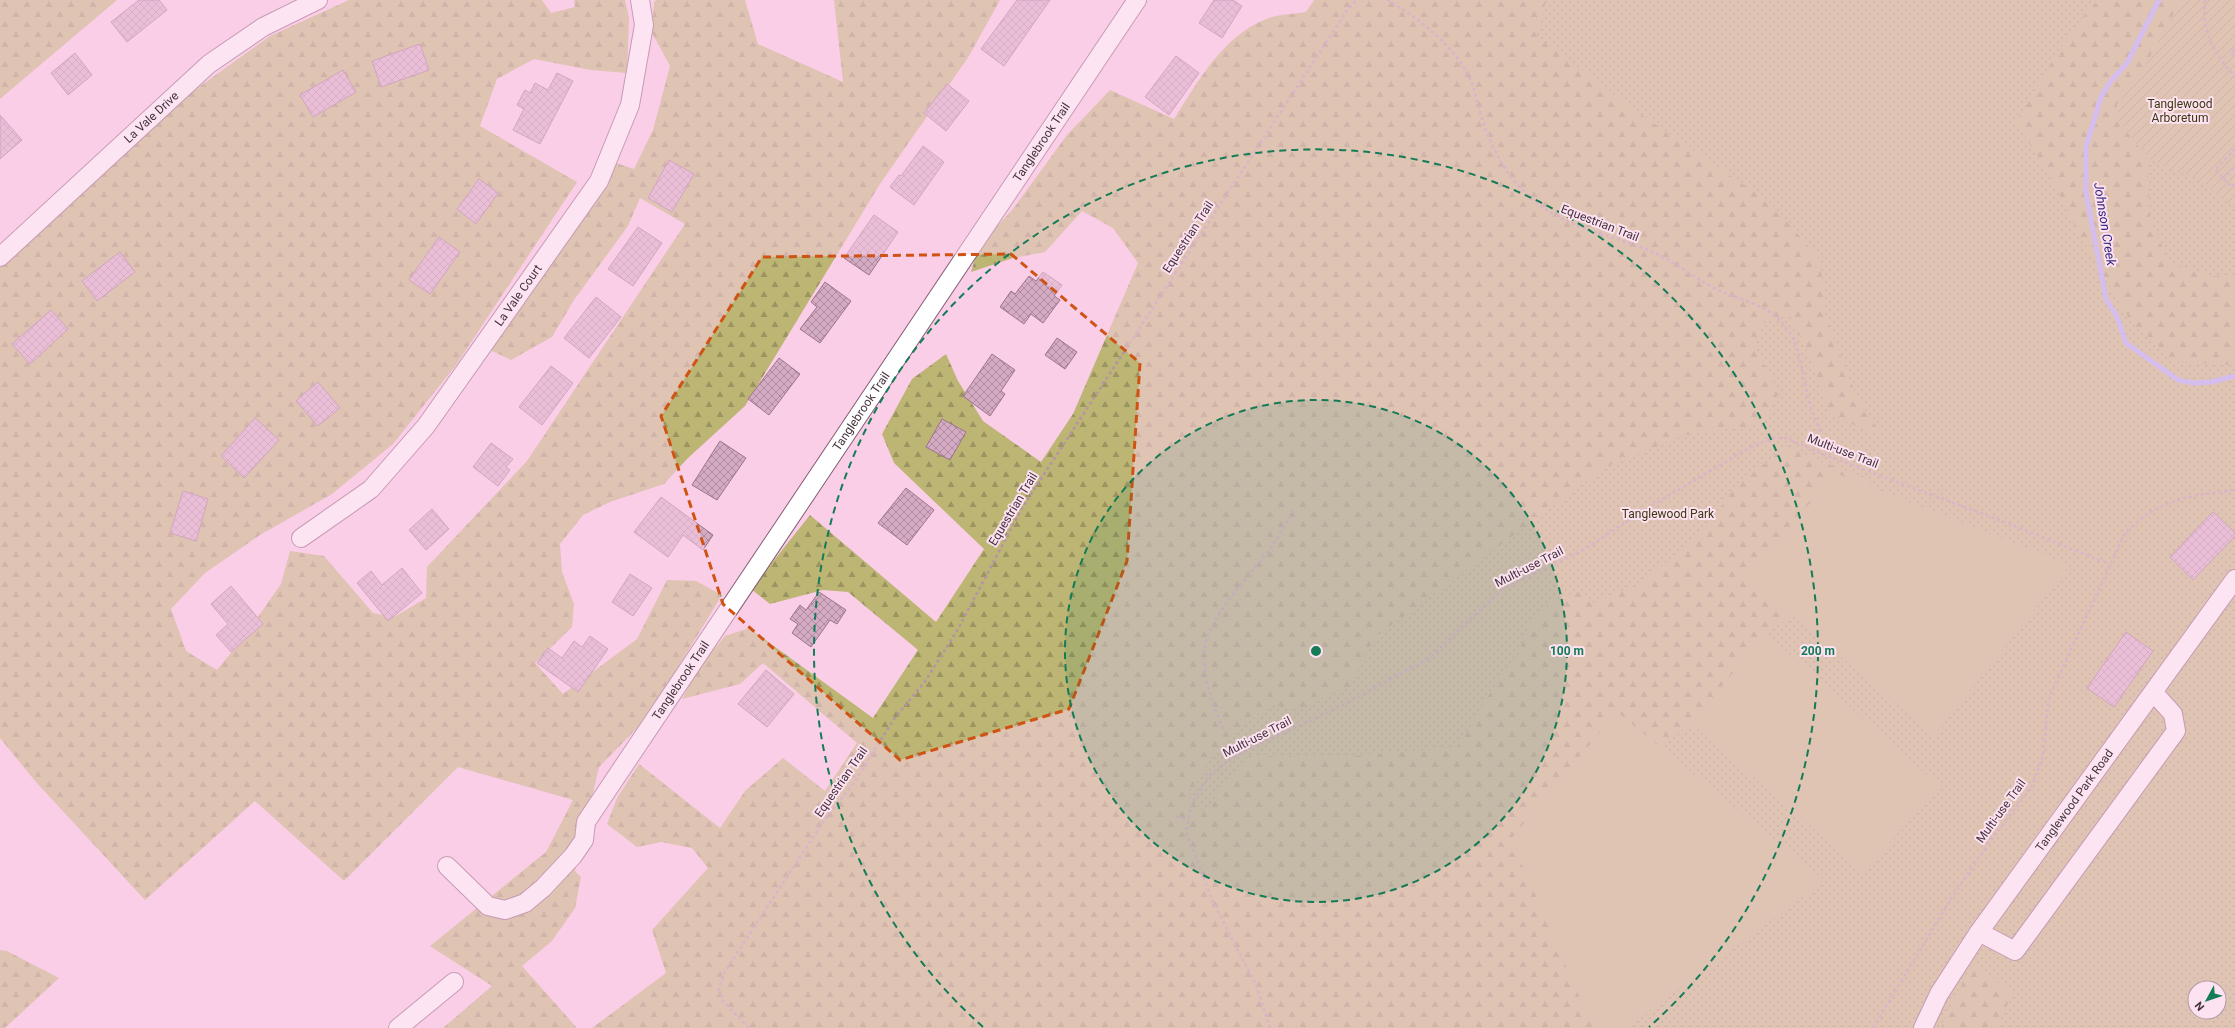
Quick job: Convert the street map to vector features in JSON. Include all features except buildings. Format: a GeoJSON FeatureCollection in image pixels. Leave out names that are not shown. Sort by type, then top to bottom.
{"type":"FeatureCollection","features":[{"type":"Feature","properties":{"kind":"street","name":"La Vale Drive"},"geometry":{"type":"LineString","coordinates":[[0,257],[209,64],[263,27],[318,0]]}},
{"type":"Feature","properties":{"kind":"street","name":"La Vale Court"},"geometry":{"type":"LineString","coordinates":[[300,538],[371,489],[426,426],[599,181],[630,105],[644,25],[640,0]]}},
{"type":"Feature","properties":{"kind":"street","name":"Tanglebrook Trail"},"geometry":{"type":"LineString","coordinates":[[447,866],[488,906],[505,910],[524,903],[543,888],[573,856],[584,840],[586,822],[1137,0]]}},
{"type":"Feature","properties":{"kind":"street","name":"Tanglewood Park Road"},"geometry":{"type":"LineString","coordinates":[[1923,1028],[1939,994],[1979,932],[2154,693],[2235,579]]}},
{"type":"Feature","properties":{"kind":"street"},"geometry":{"type":"LineString","coordinates":[[1979,932],[2015,951],[2109,820],[2146,774],[2176,731],[2173,714],[2154,693]]}},
{"type":"Feature","properties":{"kind":"street"},"geometry":{"type":"LineString","coordinates":[[398,1028],[454,982]]}},
{"type":"Feature","properties":{"kind":"path","name":"Equestrian Trail"},"geometry":{"type":"LineString","coordinates":[[749,1028],[723,1001],[719,990],[724,973],[823,822],[855,781],[894,719],[926,680],[958,629],[984,577],[1022,508],[1348,9],[1357,0]]}},
{"type":"Feature","properties":{"kind":"path","name":"Equestrian Trail"},"geometry":{"type":"LineString","coordinates":[[1387,0],[1439,37],[1457,58],[1468,74],[1475,89],[1487,135],[1497,157],[1529,196],[1548,212],[1591,231],[1653,252],[1678,264],[1716,289],[1766,308],[1779,320],[1789,332],[1796,349],[1811,408],[1821,433]]}},
{"type":"Feature","properties":{"kind":"path"},"geometry":{"type":"LineString","coordinates":[[2205,0],[2203,14],[2205,29],[2219,57],[2235,76]]}},
{"type":"Feature","properties":{"kind":"path"},"geometry":{"type":"LineString","coordinates":[[2235,49],[2232,53],[2235,56]]}},
{"type":"Feature","properties":{"kind":"path"},"geometry":{"type":"LineString","coordinates":[[2235,149],[2215,170],[2232,187],[2235,184]]}},
{"type":"Feature","properties":{"kind":"path"},"geometry":{"type":"LineString","coordinates":[[2223,178],[2235,166]]}},
{"type":"Feature","properties":{"kind":"path","name":"Multi-use Trail"},"geometry":{"type":"LineString","coordinates":[[1270,1028],[1256,985],[1213,902],[1189,844],[1186,831],[1187,819],[1192,803],[1206,781],[1221,765],[1235,756],[1341,706],[1430,658],[1501,590],[1584,549],[1646,509],[1749,448],[1773,438],[1786,438],[1824,455],[2002,520],[2109,564]]}},
{"type":"Feature","properties":{"kind":"path","name":"Multi-use Trail"},"geometry":{"type":"LineString","coordinates":[[1873,1028],[1949,902],[1986,847],[2032,786],[2043,756],[2048,704],[2052,691],[2109,564],[2125,533],[2156,509],[2184,497],[2235,490]]}},
{"type":"Feature","properties":{"kind":"path"},"geometry":{"type":"LineString","coordinates":[[1223,728],[1209,690],[1205,672],[1204,651],[1210,630],[1273,545],[1294,510]]}},
{"type":"Feature","properties":{"kind":"path"},"geometry":{"type":"LineString","coordinates":[[1176,817],[1187,819]]}},
{"type":"Feature","properties":{"kind":"highlighted area"},"geometry":{"type":"Polygon","coordinates":[[[1011,254],[1140,363],[1127,561],[1069,709],[900,760],[723,604],[661,416],[762,257],[1011,254]]]}},
{"type":"Feature","properties":{"kind":"green space"},"geometry":{"type":"Polygon","coordinates":[[[0,0],[117,0],[0,99],[0,0]]]}},
{"type":"Feature","properties":{"kind":"green space"},"geometry":{"type":"Polygon","coordinates":[[[349,0],[542,0],[551,13],[575,7],[574,0],[625,0],[629,18],[627,73],[591,70],[534,59],[497,79],[480,126],[577,182],[456,365],[393,444],[332,494],[260,535],[205,573],[171,609],[186,651],[217,670],[246,634],[281,584],[290,551],[324,556],[373,613],[394,617],[426,598],[427,567],[527,461],[685,224],[640,198],[628,226],[574,300],[552,337],[511,360],[490,350],[613,162],[634,169],[653,130],[670,66],[652,33],[654,2],[656,0],[745,0],[758,44],[843,82],[834,0],[1000,0],[969,56],[880,184],[745,406],[688,458],[664,484],[610,502],[583,515],[560,544],[562,572],[574,604],[572,627],[535,663],[563,694],[637,639],[667,580],[696,581],[722,595],[647,718],[599,767],[575,871],[581,877],[575,908],[552,941],[522,966],[577,1028],[443,1028],[492,986],[430,946],[546,852],[573,800],[458,767],[344,881],[255,801],[145,900],[35,781],[0,738],[0,267],[181,100],[270,36],[349,0]]]}},
{"type":"Feature","properties":{"kind":"green space"},"geometry":{"type":"Polygon","coordinates":[[[1314,0],[1546,0],[1537,36],[1639,113],[1772,204],[1820,260],[1826,318],[1856,395],[1883,437],[1830,415],[1812,361],[1789,314],[1762,324],[1755,348],[1779,392],[1764,424],[1684,435],[1606,467],[1374,638],[1349,686],[1298,709],[1270,705],[1219,745],[1187,795],[1203,812],[1248,756],[1342,757],[1457,747],[1492,690],[1518,654],[1530,624],[1554,599],[1578,592],[1593,603],[1637,585],[1698,538],[1736,486],[1787,446],[1822,462],[1871,479],[1867,500],[1799,585],[1787,619],[1766,633],[1691,724],[1632,767],[1627,1028],[592,1028],[666,973],[652,930],[708,868],[692,848],[661,842],[637,847],[607,824],[617,798],[639,764],[720,828],[745,791],[783,758],[825,791],[857,743],[763,663],[740,684],[682,699],[700,666],[725,636],[749,628],[873,718],[918,650],[848,592],[823,590],[770,604],[751,589],[810,515],[936,622],[984,549],[894,463],[882,434],[912,379],[946,354],[958,381],[983,421],[1041,462],[1073,414],[1138,263],[1113,228],[1082,211],[1045,252],[1013,258],[971,272],[979,246],[1013,209],[1067,135],[1110,90],[1174,119],[1203,74],[1225,47],[1238,35],[1269,18],[1306,12],[1314,0]]]}},
{"type":"Feature","properties":{"kind":"green space","name":"Tanglewood Park"},"geometry":{"type":"Polygon","coordinates":[[[1346,0],[2235,0],[2235,1028],[740,1028],[699,983],[1346,0]]]}},
{"type":"Feature","properties":{"kind":"green space"},"geometry":{"type":"Polygon","coordinates":[[[2098,0],[2181,0],[2144,68],[2117,105],[2119,122],[2147,157],[2150,219],[2169,263],[2213,276],[2235,275],[2235,365],[2176,362],[2131,322],[2080,236],[2051,178],[2016,122],[2070,32],[2098,0]]]}},
{"type":"Feature","properties":{"kind":"green space","name":"Tanglewood Arboretum"},"geometry":{"type":"Polygon","coordinates":[[[2181,0],[2235,0],[2235,208],[2194,177],[2173,171],[2147,157],[2119,122],[2117,105],[2144,68],[2181,0]]]}},
{"type":"Feature","properties":{"kind":"green space"},"geometry":{"type":"Polygon","coordinates":[[[1836,473],[2070,565],[1934,736],[1746,577],[1836,473]]]}},
{"type":"Feature","properties":{"kind":"green space"},"geometry":{"type":"Polygon","coordinates":[[[1766,633],[1940,786],[1864,872],[1691,724],[1766,633]]]}},
{"type":"Feature","properties":{"kind":"green space"},"geometry":{"type":"Polygon","coordinates":[[[1617,712],[1825,880],[1627,1028],[1593,1028],[1511,839],[1617,712]]]}},
{"type":"Feature","properties":{"kind":"green space"},"geometry":{"type":"Polygon","coordinates":[[[0,950],[7,951],[59,978],[5,1028],[0,1028],[0,950]]]}},
{"type":"Feature","properties":{"kind":"green space"},"geometry":{"type":"Polygon","coordinates":[[[1973,961],[2012,993],[1997,1028],[1941,1028],[1973,961]]]}},
{"type":"Feature","properties":{"kind":"waterway","name":"Johnson Creek"},"geometry":{"type":"LineString","coordinates":[[2159,0],[2127,63],[2111,81],[2101,97],[2086,147],[2086,193],[2106,299],[2117,317],[2126,343],[2178,380],[2193,383],[2211,382],[2235,376]]}}]}
